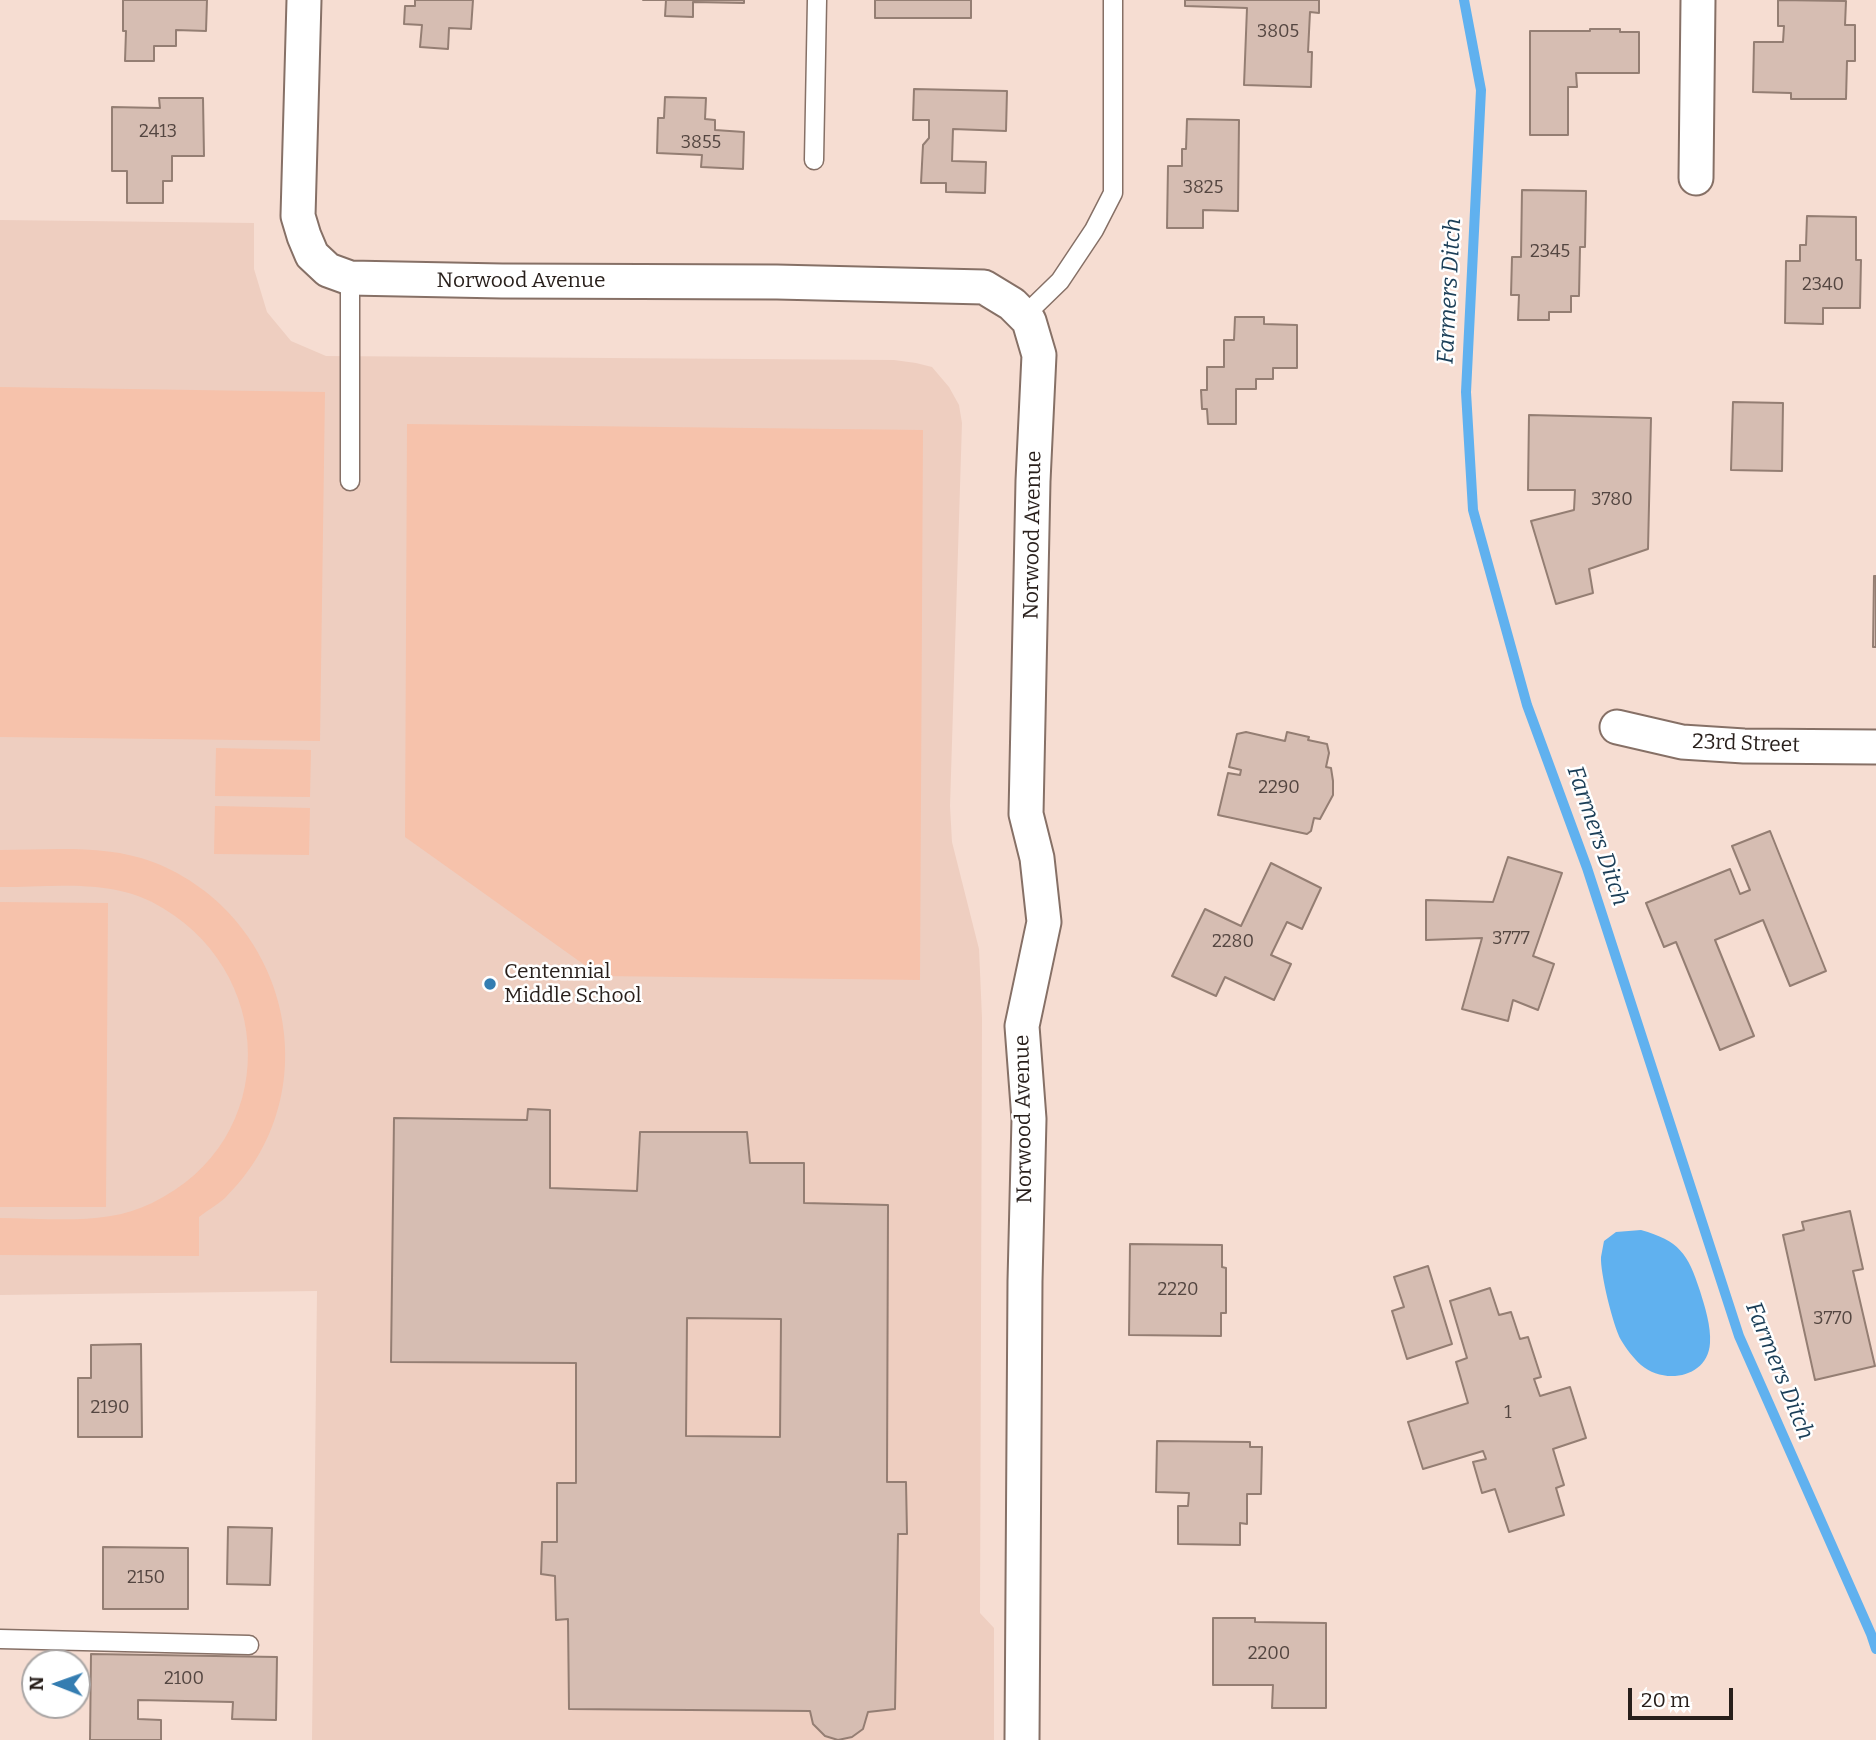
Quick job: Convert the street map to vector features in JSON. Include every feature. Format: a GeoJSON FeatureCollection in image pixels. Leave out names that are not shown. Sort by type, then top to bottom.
{"type":"FeatureCollection","features":[{"type":"Feature","properties":{"kind":"street","name":"Norwood Avenue"},"geometry":{"type":"LineString","coordinates":[[304,0],[298,216],[312,255],[328,270],[350,278],[984,287],[1012,304],[1029,321],[1039,355],[1033,481],[1027,814],[1037,859],[1044,922],[1022,1026],[1029,1119],[1025,1281],[1022,1740]]}},
{"type":"Feature","properties":{"kind":"street"},"geometry":{"type":"LineString","coordinates":[[1696,178],[1698,0]]}},
{"type":"Feature","properties":{"kind":"street","name":"23rd Street"},"geometry":{"type":"LineString","coordinates":[[1617,727],[1682,742],[1744,746],[1876,747]]}},
{"type":"Feature","properties":{"kind":"lane"},"geometry":{"type":"LineString","coordinates":[[814,160],[817,0]]}},
{"type":"Feature","properties":{"kind":"lane"},"geometry":{"type":"LineString","coordinates":[[1024,316],[1060,281],[1094,230],[1113,192],[1113,0]]}},
{"type":"Feature","properties":{"kind":"lane"},"geometry":{"type":"LineString","coordinates":[[350,278],[350,481]]}},
{"type":"Feature","properties":{"kind":"lane"},"geometry":{"type":"LineString","coordinates":[[0,1639],[249,1645]]}},
{"type":"Feature","properties":{"kind":"shaded area","name":"Centennial Middle School"},"geometry":{"type":"Polygon","coordinates":[[[0,220],[254,223],[254,269],[267,312],[291,341],[326,356],[894,360],[932,367],[949,387],[959,405],[962,423],[950,806],[952,842],[979,949],[982,1018],[980,1613],[994,1628],[994,1740],[312,1740],[317,1291],[0,1295],[0,220]]]}},
{"type":"Feature","properties":{"kind":"shaded area"},"geometry":{"type":"Polygon","coordinates":[[[0,387],[325,392],[320,741],[0,737],[0,387]]]}},
{"type":"Feature","properties":{"kind":"shaded area"},"geometry":{"type":"Polygon","coordinates":[[[407,424],[923,430],[920,980],[600,976],[405,837],[407,424]]]}},
{"type":"Feature","properties":{"kind":"shaded area"},"geometry":{"type":"Polygon","coordinates":[[[216,748],[311,750],[310,797],[215,796],[216,748]]]}},
{"type":"Feature","properties":{"kind":"shaded area"},"geometry":{"type":"Polygon","coordinates":[[[215,806],[310,808],[309,855],[214,854],[215,806]]]}},
{"type":"Feature","properties":{"kind":"shaded area"},"geometry":{"type":"Polygon","coordinates":[[[0,850],[97,850],[153,862],[200,887],[237,922],[264,964],[281,1011],[285,1060],[278,1109],[258,1156],[225,1198],[199,1217],[199,1256],[0,1255],[0,1218],[78,1219],[116,1215],[152,1203],[194,1175],[225,1139],[242,1098],[248,1054],[242,1009],[223,968],[194,931],[152,902],[116,890],[78,886],[0,887],[0,850]]]}},
{"type":"Feature","properties":{"kind":"shaded area"},"geometry":{"type":"Polygon","coordinates":[[[0,902],[108,903],[106,1207],[0,1207],[0,902]]]}},
{"type":"Feature","properties":{"kind":"water"},"geometry":{"type":"Polygon","coordinates":[[[1641,1230],[1665,1239],[1680,1250],[1696,1278],[1704,1303],[1710,1337],[1707,1355],[1702,1364],[1683,1375],[1661,1375],[1641,1365],[1621,1340],[1611,1312],[1601,1264],[1604,1241],[1616,1232],[1641,1230]]]}},
{"type":"Feature","properties":{"kind":"building"},"geometry":{"type":"Polygon","coordinates":[[[123,0],[207,0],[206,31],[176,30],[176,46],[154,46],[154,61],[125,61],[123,0]]]}},
{"type":"Feature","properties":{"kind":"building"},"geometry":{"type":"Polygon","coordinates":[[[415,0],[473,0],[471,29],[449,28],[448,49],[420,47],[422,25],[404,24],[405,6],[415,6],[415,0]]]}},
{"type":"Feature","properties":{"kind":"building"},"geometry":{"type":"Polygon","coordinates":[[[666,0],[744,0],[744,3],[693,2],[693,17],[665,16],[666,0]]]}},
{"type":"Feature","properties":{"kind":"building"},"geometry":{"type":"Polygon","coordinates":[[[875,0],[971,0],[971,18],[875,18],[875,0]]]}},
{"type":"Feature","properties":{"kind":"building"},"geometry":{"type":"Polygon","coordinates":[[[1185,0],[1319,0],[1319,13],[1310,12],[1308,52],[1312,52],[1311,87],[1244,85],[1247,8],[1185,6],[1185,0]]]}},
{"type":"Feature","properties":{"kind":"building"},"geometry":{"type":"Polygon","coordinates":[[[1778,0],[1846,1],[1845,25],[1855,25],[1855,61],[1847,61],[1846,99],[1791,99],[1791,93],[1753,92],[1754,42],[1783,42],[1784,26],[1778,26],[1778,0]]]}},
{"type":"Feature","properties":{"kind":"building"},"geometry":{"type":"Polygon","coordinates":[[[1590,29],[1639,32],[1639,73],[1576,73],[1577,87],[1568,87],[1568,135],[1530,135],[1530,31],[1590,29]]]}},
{"type":"Feature","properties":{"kind":"building"},"geometry":{"type":"Polygon","coordinates":[[[914,89],[1007,91],[1006,131],[953,129],[952,161],[986,162],[985,193],[946,192],[946,183],[921,183],[923,145],[929,138],[929,120],[913,120],[914,89]]]}},
{"type":"Feature","properties":{"kind":"building"},"geometry":{"type":"Polygon","coordinates":[[[665,97],[706,98],[705,119],[715,120],[715,130],[744,132],[743,169],[701,167],[702,155],[657,153],[658,118],[664,118],[665,97]]]}},
{"type":"Feature","properties":{"kind":"building"},"geometry":{"type":"Polygon","coordinates":[[[159,98],[203,98],[204,156],[172,156],[172,181],[163,181],[163,203],[127,203],[127,171],[112,171],[112,107],[160,108],[159,98]]]}},
{"type":"Feature","properties":{"kind":"building"},"geometry":{"type":"Polygon","coordinates":[[[1187,119],[1239,120],[1238,211],[1203,210],[1203,228],[1167,228],[1168,166],[1182,166],[1182,149],[1186,149],[1187,119]]]}},
{"type":"Feature","properties":{"kind":"building"},"geometry":{"type":"Polygon","coordinates":[[[1522,190],[1586,191],[1585,247],[1580,247],[1579,296],[1571,296],[1571,312],[1549,312],[1549,320],[1518,320],[1519,295],[1511,295],[1512,257],[1521,257],[1522,190]]]}},
{"type":"Feature","properties":{"kind":"building"},"geometry":{"type":"Polygon","coordinates":[[[1807,216],[1856,217],[1856,260],[1861,260],[1860,308],[1823,308],[1823,324],[1785,323],[1786,261],[1800,261],[1800,245],[1806,245],[1807,216]]]}},
{"type":"Feature","properties":{"kind":"building"},"geometry":{"type":"Polygon","coordinates":[[[1235,317],[1264,317],[1264,324],[1297,325],[1297,368],[1273,368],[1273,379],[1256,379],[1256,389],[1236,389],[1236,424],[1208,424],[1207,409],[1202,409],[1201,390],[1207,390],[1207,367],[1224,367],[1224,340],[1234,340],[1235,317]]]}},
{"type":"Feature","properties":{"kind":"building"},"geometry":{"type":"Polygon","coordinates":[[[1733,402],[1783,403],[1782,471],[1731,470],[1733,402]]]}},
{"type":"Feature","properties":{"kind":"building"},"geometry":{"type":"Polygon","coordinates":[[[1529,415],[1651,418],[1648,549],[1589,569],[1593,593],[1556,604],[1531,521],[1574,510],[1575,490],[1528,490],[1529,415]]]}},
{"type":"Feature","properties":{"kind":"building"},"geometry":{"type":"Polygon","coordinates":[[[1876,576],[1876,647],[1873,647],[1876,576]]]}},
{"type":"Feature","properties":{"kind":"building"},"geometry":{"type":"Polygon","coordinates":[[[1246,732],[1285,741],[1287,732],[1327,744],[1329,753],[1326,767],[1331,768],[1333,795],[1320,819],[1314,818],[1311,831],[1307,834],[1218,815],[1228,773],[1240,775],[1241,770],[1229,767],[1237,734],[1246,732]]]}},
{"type":"Feature","properties":{"kind":"building"},"geometry":{"type":"Polygon","coordinates":[[[1770,831],[1826,971],[1790,986],[1763,920],[1715,940],[1754,1036],[1720,1050],[1676,942],[1664,947],[1646,903],[1730,869],[1740,894],[1750,890],[1732,846],[1770,831]]]}},
{"type":"Feature","properties":{"kind":"building"},"geometry":{"type":"Polygon","coordinates":[[[1508,857],[1562,873],[1533,956],[1554,964],[1538,1010],[1513,1000],[1508,1021],[1462,1009],[1482,938],[1426,940],[1426,900],[1493,902],[1508,857]]]}},
{"type":"Feature","properties":{"kind":"building"},"geometry":{"type":"Polygon","coordinates":[[[1271,863],[1321,888],[1302,929],[1287,922],[1271,955],[1291,964],[1274,1000],[1225,977],[1216,996],[1172,976],[1205,909],[1241,926],[1271,863]]]}},
{"type":"Feature","properties":{"kind":"building"},"geometry":{"type":"Polygon","coordinates":[[[528,1109],[550,1110],[550,1188],[637,1191],[640,1132],[747,1132],[750,1163],[804,1163],[804,1203],[888,1205],[887,1482],[906,1482],[907,1534],[898,1534],[895,1709],[868,1712],[863,1729],[852,1737],[838,1740],[825,1736],[813,1724],[810,1711],[569,1709],[568,1619],[556,1620],[555,1576],[541,1574],[542,1542],[557,1542],[557,1483],[576,1483],[576,1363],[391,1362],[394,1118],[527,1120],[528,1109]],[[687,1318],[686,1436],[780,1437],[781,1319],[687,1318]]]}},
{"type":"Feature","properties":{"kind":"building"},"geometry":{"type":"Polygon","coordinates":[[[1850,1211],[1863,1269],[1853,1271],[1875,1366],[1815,1380],[1783,1235],[1804,1230],[1802,1222],[1850,1211]]]}},
{"type":"Feature","properties":{"kind":"building"},"geometry":{"type":"Polygon","coordinates":[[[1130,1244],[1222,1245],[1222,1267],[1226,1268],[1226,1313],[1221,1313],[1221,1336],[1129,1335],[1130,1244]]]}},
{"type":"Feature","properties":{"kind":"building"},"geometry":{"type":"Polygon","coordinates":[[[1428,1266],[1452,1344],[1407,1359],[1392,1311],[1404,1307],[1394,1277],[1428,1266]]]}},
{"type":"Feature","properties":{"kind":"building"},"geometry":{"type":"Polygon","coordinates":[[[1490,1288],[1499,1315],[1511,1312],[1520,1339],[1528,1337],[1541,1377],[1534,1379],[1540,1396],[1570,1387],[1586,1438],[1553,1449],[1564,1485],[1556,1488],[1564,1515],[1509,1532],[1495,1489],[1482,1493],[1473,1462],[1486,1459],[1483,1451],[1423,1469],[1408,1422],[1468,1403],[1456,1362],[1467,1358],[1450,1301],[1490,1288]]]}},
{"type":"Feature","properties":{"kind":"building"},"geometry":{"type":"Polygon","coordinates":[[[141,1344],[142,1437],[78,1437],[78,1378],[91,1378],[91,1345],[141,1344]]]}},
{"type":"Feature","properties":{"kind":"building"},"geometry":{"type":"Polygon","coordinates":[[[1157,1441],[1250,1442],[1250,1447],[1262,1447],[1261,1494],[1247,1494],[1247,1524],[1240,1523],[1240,1545],[1178,1544],[1178,1506],[1188,1506],[1189,1493],[1156,1492],[1157,1441]]]}},
{"type":"Feature","properties":{"kind":"building"},"geometry":{"type":"Polygon","coordinates":[[[228,1527],[272,1528],[270,1585],[227,1584],[228,1527]]]}},
{"type":"Feature","properties":{"kind":"building"},"geometry":{"type":"Polygon","coordinates":[[[103,1547],[188,1548],[188,1609],[103,1609],[103,1547]]]}},
{"type":"Feature","properties":{"kind":"building"},"geometry":{"type":"Polygon","coordinates":[[[1213,1618],[1255,1618],[1255,1622],[1326,1623],[1326,1708],[1272,1708],[1273,1685],[1213,1685],[1213,1618]]]}},
{"type":"Feature","properties":{"kind":"building"},"geometry":{"type":"Polygon","coordinates":[[[91,1654],[277,1657],[276,1720],[232,1719],[233,1702],[138,1700],[138,1719],[161,1720],[161,1740],[90,1740],[91,1654]]]}},
{"type":"Feature","properties":{"kind":"waterway","name":"Farmers Ditch"},"geometry":{"type":"LineString","coordinates":[[1464,0],[1481,90],[1466,392],[1473,510],[1527,705],[1587,868],[1739,1336],[1876,1649]]}},
{"type":"Feature","properties":{"kind":"place","name":"Centennial Middle School"},"geometry":{"type":"Point","coordinates":[490,984]}}]}
